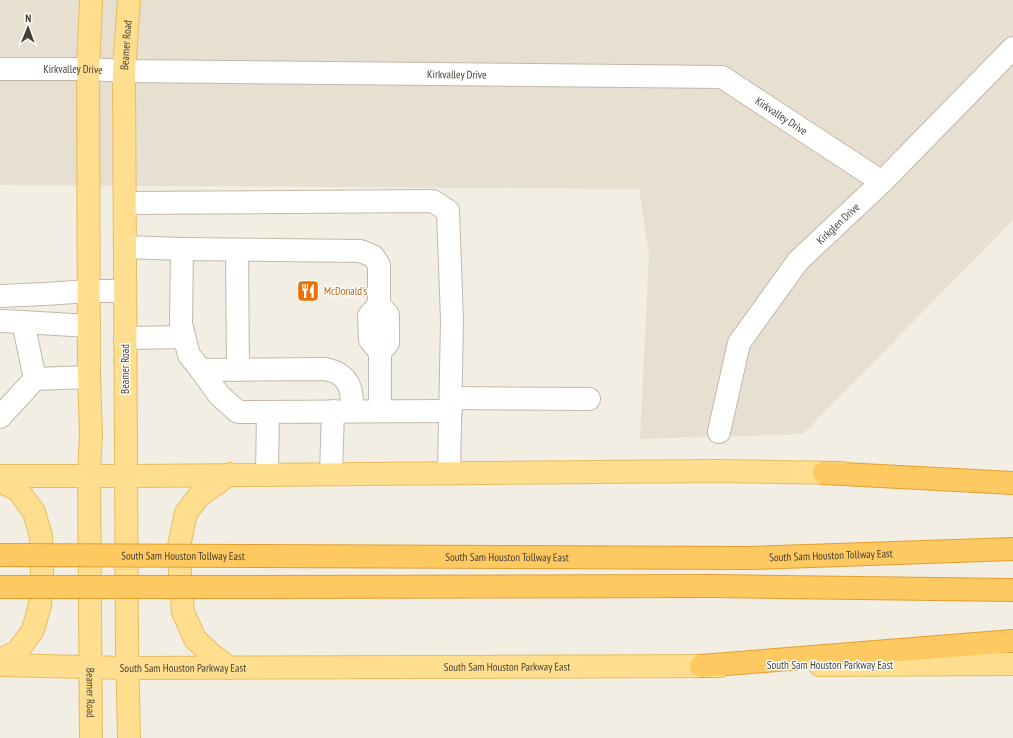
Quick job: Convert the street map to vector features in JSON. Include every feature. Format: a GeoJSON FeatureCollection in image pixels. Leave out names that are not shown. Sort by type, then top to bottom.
{"type":"FeatureCollection","features":[{"type":"Feature","properties":{"kind":"highway"},"geometry":{"type":"LineString","coordinates":[[824,473],[1013,483]]}},
{"type":"Feature","properties":{"kind":"highway","name":"South Sam Houston Tollway East"},"geometry":{"type":"LineString","coordinates":[[0,555],[751,558],[1013,549]]}},
{"type":"Feature","properties":{"kind":"highway"},"geometry":{"type":"LineString","coordinates":[[0,587],[713,586],[1013,590]]}},
{"type":"Feature","properties":{"kind":"highway"},"geometry":{"type":"LineString","coordinates":[[701,666],[1013,641]]}},
{"type":"Feature","properties":{"kind":"main road","name":"Beamer Road"},"geometry":{"type":"LineString","coordinates":[[91,0],[88,70],[89,377],[92,434],[89,476],[91,738]]}},
{"type":"Feature","properties":{"kind":"main road","name":"Beamer Road"},"geometry":{"type":"LineString","coordinates":[[129,0],[124,71],[127,668],[129,738]]}},
{"type":"Feature","properties":{"kind":"main road"},"geometry":{"type":"LineString","coordinates":[[0,476],[711,471],[824,473],[1013,472]]}},
{"type":"Feature","properties":{"kind":"main road"},"geometry":{"type":"LineString","coordinates":[[230,474],[200,496],[186,513],[179,546],[183,612],[195,639],[212,655],[230,668]]}},
{"type":"Feature","properties":{"kind":"main road"},"geometry":{"type":"LineString","coordinates":[[0,481],[18,490],[34,512],[41,536],[42,569],[40,605],[34,630],[17,652],[0,660]]}},
{"type":"Feature","properties":{"kind":"main road","name":"South Sam Houston Parkway East"},"geometry":{"type":"LineString","coordinates":[[0,666],[90,668],[230,668],[1013,664]]}},
{"type":"Feature","properties":{"kind":"street","name":"Kirkglen Drive"},"geometry":{"type":"LineString","coordinates":[[719,432],[739,343],[798,261],[882,182],[1013,48]]}},
{"type":"Feature","properties":{"kind":"street","name":"Kirkvalley Drive"},"geometry":{"type":"LineString","coordinates":[[0,69],[722,77],[882,182]]}},
{"type":"Feature","properties":{"kind":"street"},"geometry":{"type":"LineString","coordinates":[[125,203],[433,201],[448,211],[452,320],[449,473]]}},
{"type":"Feature","properties":{"kind":"street"},"geometry":{"type":"LineString","coordinates":[[125,247],[360,251],[373,256],[379,265],[379,304],[388,315],[388,343],[380,352],[380,411]]}},
{"type":"Feature","properties":{"kind":"street"},"geometry":{"type":"LineString","coordinates":[[182,249],[181,324],[189,355],[218,395],[238,412],[380,411],[451,405],[589,400]]}},
{"type":"Feature","properties":{"kind":"street"},"geometry":{"type":"LineString","coordinates":[[237,250],[238,370]]}},
{"type":"Feature","properties":{"kind":"street"},"geometry":{"type":"LineString","coordinates":[[0,296],[89,291],[125,291]]}},
{"type":"Feature","properties":{"kind":"street"},"geometry":{"type":"LineString","coordinates":[[0,321],[89,326]]}},
{"type":"Feature","properties":{"kind":"street"},"geometry":{"type":"LineString","coordinates":[[23,322],[35,379]]}},
{"type":"Feature","properties":{"kind":"street"},"geometry":{"type":"LineString","coordinates":[[125,338],[184,337]]}},
{"type":"Feature","properties":{"kind":"street"},"geometry":{"type":"LineString","coordinates":[[201,370],[325,369],[338,373],[346,380],[352,391],[342,411],[330,474]]}},
{"type":"Feature","properties":{"kind":"street"},"geometry":{"type":"LineString","coordinates":[[0,417],[35,379],[89,377]]}},
{"type":"Feature","properties":{"kind":"street"},"geometry":{"type":"LineString","coordinates":[[267,474],[268,412]]}},
{"type":"Feature","properties":{"kind":"shaded area"},"geometry":{"type":"Polygon","coordinates":[[[0,0],[1013,0],[1013,220],[803,434],[640,439],[649,255],[639,189],[0,185],[0,0]]]}},
{"type":"Feature","properties":{"kind":"place","name":"McDonald's"},"geometry":{"type":"Point","coordinates":[308,291]}}]}
